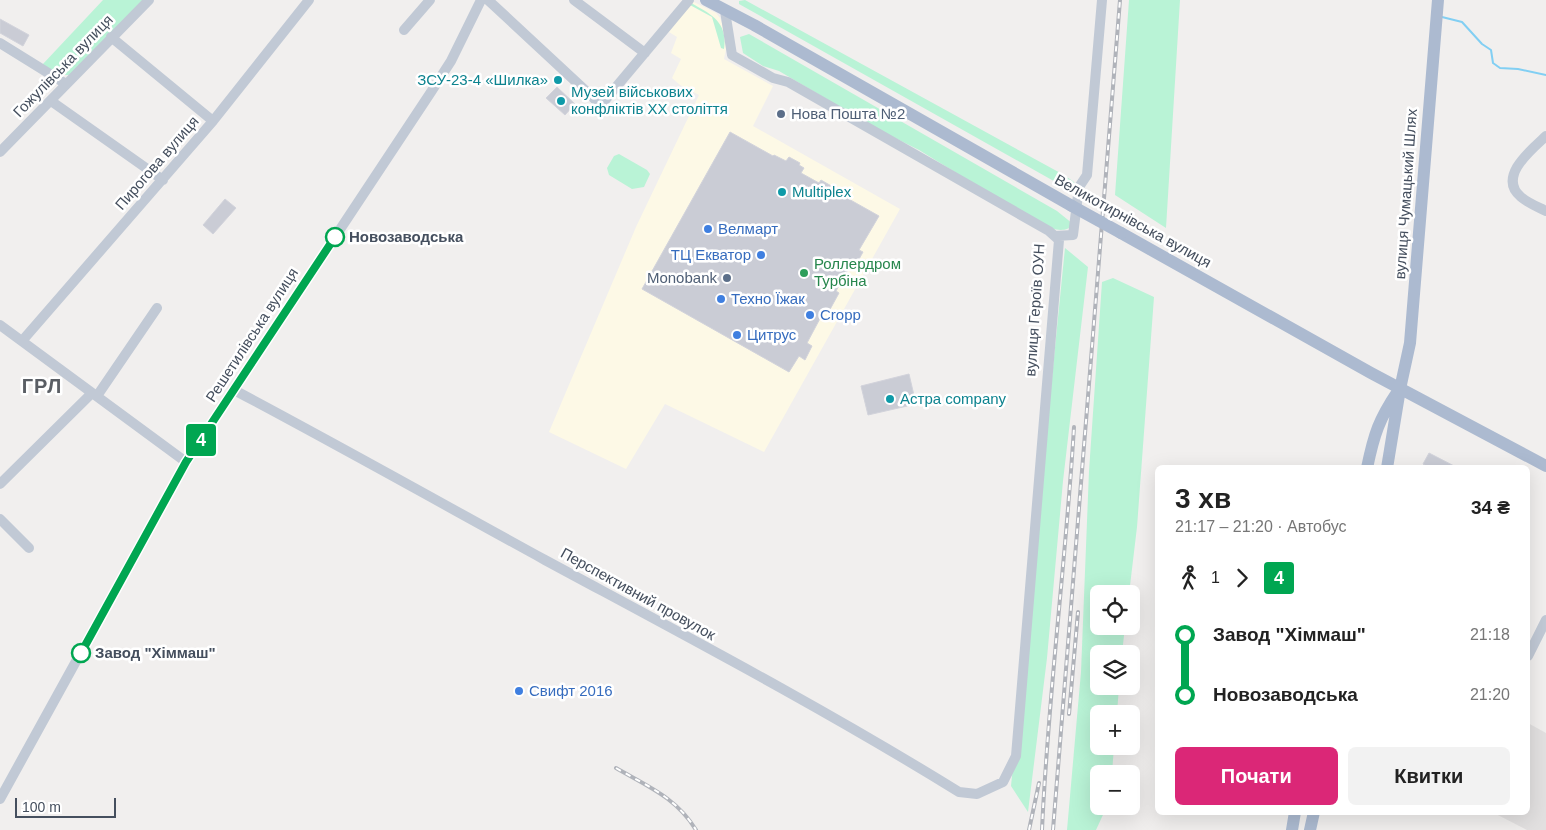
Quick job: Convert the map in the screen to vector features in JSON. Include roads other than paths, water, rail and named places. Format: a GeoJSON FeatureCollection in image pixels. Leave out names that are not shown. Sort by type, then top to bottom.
{"type":"FeatureCollection","features":[{"type":"Feature","properties":{"kind":"main road","name":"Великотирнівська вулиця"},"geometry":{"type":"LineString","coordinates":[[706,0],[721,6],[1072,206],[1400,389],[1546,466]]}},
{"type":"Feature","properties":{"kind":"main road","name":"вулиця Чумацький Шлях"},"geometry":{"type":"LineString","coordinates":[[1387,465],[1400,389],[1408,355],[1413,316],[1438,0]]}},
{"type":"Feature","properties":{"kind":"main road","name":"вулиця Чумацький Шлях"},"geometry":{"type":"LineString","coordinates":[[1368,465],[1373,439],[1382,415],[1400,389]]}},
{"type":"Feature","properties":{"kind":"main road"},"geometry":{"type":"LineString","coordinates":[[1292,830],[1294,815]]}},
{"type":"Feature","properties":{"kind":"main road"},"geometry":{"type":"LineString","coordinates":[[1310,830],[1313,815]]}},
{"type":"Feature","properties":{"kind":"street","name":"Гожулівська вулиця"},"geometry":{"type":"LineString","coordinates":[[0,152],[149,0]]}},
{"type":"Feature","properties":{"kind":"street","name":"Пирогова вулиця"},"geometry":{"type":"LineString","coordinates":[[22,341],[213,121],[310,0]]}},
{"type":"Feature","properties":{"kind":"street"},"geometry":{"type":"LineString","coordinates":[[404,30],[430,0]]}},
{"type":"Feature","properties":{"kind":"street","name":"Решетилівська вулиця"},"geometry":{"type":"LineString","coordinates":[[0,799],[186,462],[431,92],[451,60],[481,0]]}},
{"type":"Feature","properties":{"kind":"street"},"geometry":{"type":"LineString","coordinates":[[488,0],[601,105],[689,0]]}},
{"type":"Feature","properties":{"kind":"street"},"geometry":{"type":"LineString","coordinates":[[574,0],[645,53]]}},
{"type":"Feature","properties":{"kind":"street"},"geometry":{"type":"LineString","coordinates":[[1055,236],[1073,235],[1079,187],[1088,175],[1102,0]]}},
{"type":"Feature","properties":{"kind":"street","name":"вулиця Героїв ОУН"},"geometry":{"type":"LineString","coordinates":[[721,6],[732,55],[773,78],[788,82],[1059,240],[1016,756]]}},
{"type":"Feature","properties":{"kind":"street"},"geometry":{"type":"LineString","coordinates":[[111,37],[213,121]]}},
{"type":"Feature","properties":{"kind":"street"},"geometry":{"type":"LineString","coordinates":[[0,43],[66,84]]}},
{"type":"Feature","properties":{"kind":"street"},"geometry":{"type":"LineString","coordinates":[[51,101],[163,180]]}},
{"type":"Feature","properties":{"kind":"street"},"geometry":{"type":"LineString","coordinates":[[1546,136],[1523,159],[1515,171],[1513,180],[1514,189],[1522,198],[1546,211]]}},
{"type":"Feature","properties":{"kind":"street"},"geometry":{"type":"LineString","coordinates":[[0,484],[95,395],[158,308]]}},
{"type":"Feature","properties":{"kind":"street"},"geometry":{"type":"LineString","coordinates":[[0,325],[186,462]]}},
{"type":"Feature","properties":{"kind":"street","name":"Перспективний провулок"},"geometry":{"type":"LineString","coordinates":[[234,390],[352,452],[660,622],[959,792],[977,794],[1003,782],[1016,756]]}},
{"type":"Feature","properties":{"kind":"street"},"geometry":{"type":"LineString","coordinates":[[0,519],[29,548]]}},
{"type":"Feature","properties":{"kind":"street"},"geometry":{"type":"LineString","coordinates":[[1530,652],[1546,620]]}},
{"type":"Feature","properties":{"kind":"waterway"},"geometry":{"type":"LineString","coordinates":[[1442,17],[1462,22],[1482,44],[1491,50],[1493,63],[1500,68],[1518,69],[1546,75]]}},
{"type":"Feature","properties":{"kind":"railway"},"geometry":{"type":"LineString","coordinates":[[1053,830],[1120,0]]}},
{"type":"Feature","properties":{"kind":"railway"},"geometry":{"type":"LineString","coordinates":[[1042,830],[1048,729],[1074,427]]}},
{"type":"Feature","properties":{"kind":"railway"},"geometry":{"type":"LineString","coordinates":[[1069,714],[1078,612]]}},
{"type":"Feature","properties":{"kind":"railway"},"geometry":{"type":"LineString","coordinates":[[616,768],[671,801],[680,809],[696,830]]}},
{"type":"Feature","properties":{"kind":"railway"},"geometry":{"type":"LineString","coordinates":[[1029,830],[1039,783]]}},
{"type":"Feature","properties":{"kind":"place","name":"ЗСУ-23-4 «Шилка»"},"geometry":{"type":"Point","coordinates":[558,80]}},
{"type":"Feature","properties":{"kind":"place","name":"Музей військових конфліктів ХХ століття"},"geometry":{"type":"Point","coordinates":[561,101]}},
{"type":"Feature","properties":{"kind":"place","name":"Нова Пошта №2"},"geometry":{"type":"Point","coordinates":[781,114]}},
{"type":"Feature","properties":{"kind":"place","name":"Multiplex"},"geometry":{"type":"Point","coordinates":[782,192]}},
{"type":"Feature","properties":{"kind":"place","name":"Велмарт"},"geometry":{"type":"Point","coordinates":[708,229]}},
{"type":"Feature","properties":{"kind":"place","name":"Новозаводська"},"geometry":{"type":"Point","coordinates":[335,237]}},
{"type":"Feature","properties":{"kind":"place","name":"ТЦ Екватор"},"geometry":{"type":"Point","coordinates":[761,255]}},
{"type":"Feature","properties":{"kind":"place","name":"Роллердром Турбіна"},"geometry":{"type":"Point","coordinates":[804,273]}},
{"type":"Feature","properties":{"kind":"place","name":"Monobank"},"geometry":{"type":"Point","coordinates":[727,278]}},
{"type":"Feature","properties":{"kind":"place","name":"Техно Їжак"},"geometry":{"type":"Point","coordinates":[721,299]}},
{"type":"Feature","properties":{"kind":"place","name":"Cropp"},"geometry":{"type":"Point","coordinates":[810,315]}},
{"type":"Feature","properties":{"kind":"place","name":"Цитрус"},"geometry":{"type":"Point","coordinates":[737,335]}},
{"type":"Feature","properties":{"kind":"place","name":"Астра company"},"geometry":{"type":"Point","coordinates":[890,399]}},
{"type":"Feature","properties":{"kind":"place","name":"Завод \"Хіммаш\""},"geometry":{"type":"Point","coordinates":[81,653]}},
{"type":"Feature","properties":{"kind":"place","name":"Свифт 2016"},"geometry":{"type":"Point","coordinates":[519,691]}},
{"type":"Feature","properties":{"kind":"district","name":"ГРЛ"},"geometry":{"type":"Point","coordinates":[42,386]}}]}
